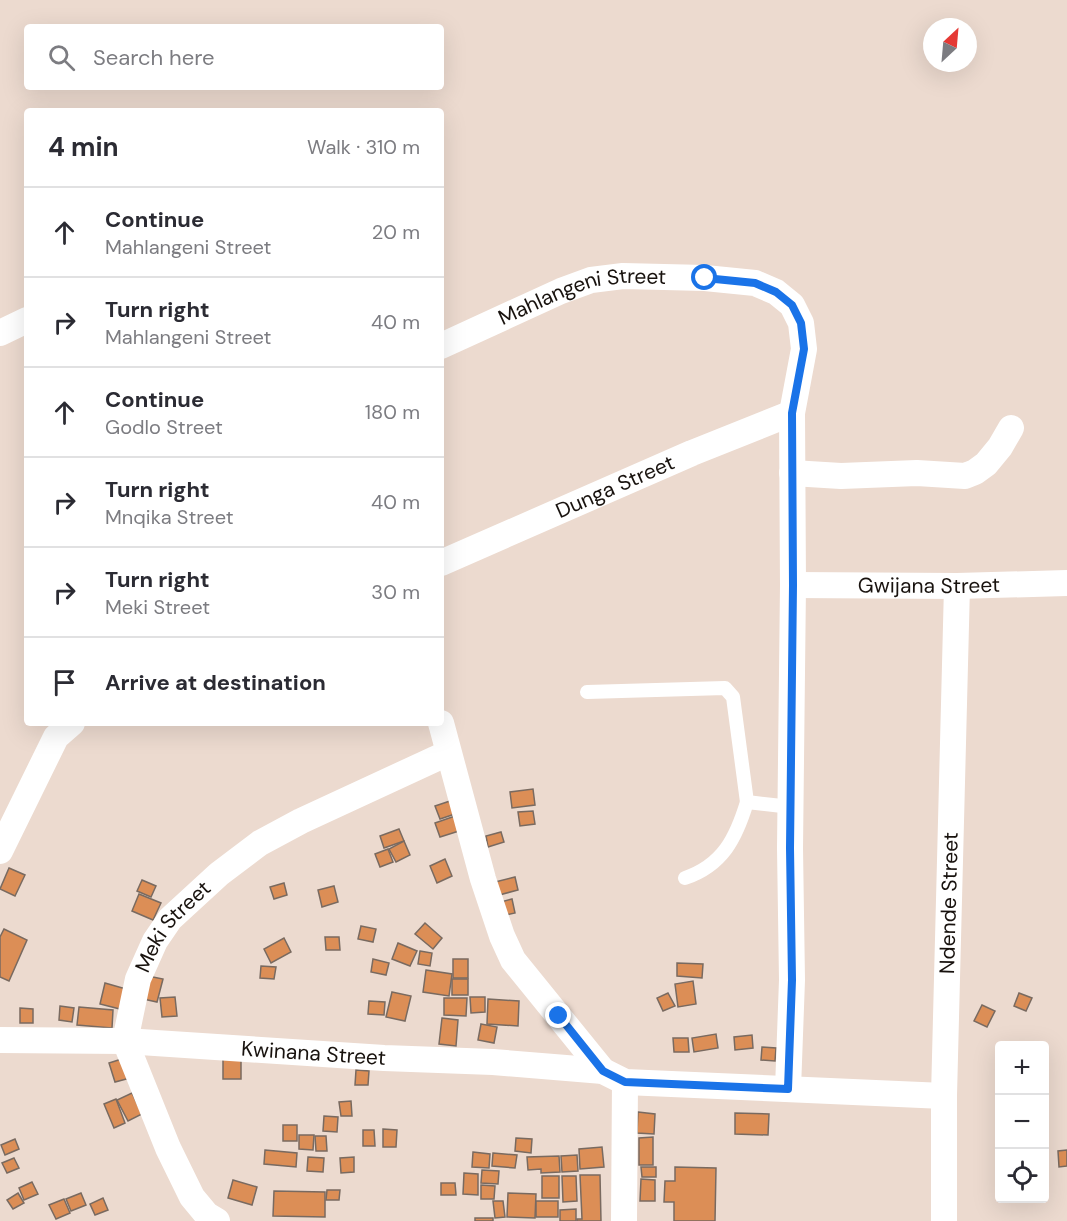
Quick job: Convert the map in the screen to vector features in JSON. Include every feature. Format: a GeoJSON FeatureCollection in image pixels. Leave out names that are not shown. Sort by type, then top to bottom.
{"type":"FeatureCollection","features":[{"type":"Feature","properties":{"kind":"street","name":"Mahlangeni Street"},"geometry":{"type":"LineString","coordinates":[[444,345],[561,291],[591,280],[623,276],[705,278],[755,283],[776,292],[792,305],[801,323],[804,349],[792,413],[792,980],[788,1089]]}},
{"type":"Feature","properties":{"kind":"street"},"geometry":{"type":"LineString","coordinates":[[0,333],[24,321]]}},
{"type":"Feature","properties":{"kind":"street","name":"Dunga Street"},"geometry":{"type":"LineString","coordinates":[[444,562],[692,453],[792,413]]}},
{"type":"Feature","properties":{"kind":"street"},"geometry":{"type":"LineString","coordinates":[[792,472],[841,476],[917,473],[965,476],[986,464],[1000,447],[1011,428]]}},
{"type":"Feature","properties":{"kind":"street","name":"Gwijana Street"},"geometry":{"type":"LineString","coordinates":[[793,585],[957,586],[1067,583]]}},
{"type":"Feature","properties":{"kind":"street","name":"Ndende Street"},"geometry":{"type":"LineString","coordinates":[[944,1221],[944,1096],[957,586]]}},
{"type":"Feature","properties":{"kind":"street"},"geometry":{"type":"LineString","coordinates":[[0,851],[56,737],[69,726]]}},
{"type":"Feature","properties":{"kind":"street"},"geometry":{"type":"LineString","coordinates":[[442,726],[483,879],[502,936],[513,960],[614,1077],[624,1221]]}},
{"type":"Feature","properties":{"kind":"street","name":"Meki Street"},"geometry":{"type":"LineString","coordinates":[[125,1041],[138,979],[155,941],[170,919],[219,874],[260,843],[301,821],[448,753]]}},
{"type":"Feature","properties":{"kind":"street","name":"Kwinana Street"},"geometry":{"type":"LineString","coordinates":[[0,1040],[125,1041],[384,1058],[493,1062],[614,1077],[788,1089],[944,1096]]}},
{"type":"Feature","properties":{"kind":"street"},"geometry":{"type":"LineString","coordinates":[[125,1041],[168,1148],[192,1197],[207,1215],[217,1221]]}},
{"type":"Feature","properties":{"kind":"lane"},"geometry":{"type":"LineString","coordinates":[[587,692],[725,688],[733,697],[747,802],[738,832],[720,858],[698,874],[686,878]]}},
{"type":"Feature","properties":{"kind":"lane"},"geometry":{"type":"LineString","coordinates":[[747,802],[791,807]]}},
{"type":"Feature","properties":{"kind":"building"},"geometry":{"type":"Polygon","coordinates":[[[533,789],[535,805],[512,808],[510,792],[533,789]]]}},
{"type":"Feature","properties":{"kind":"building"},"geometry":{"type":"Polygon","coordinates":[[[450,801],[455,814],[440,819],[435,806],[450,801]]]}},
{"type":"Feature","properties":{"kind":"building"},"geometry":{"type":"Polygon","coordinates":[[[533,811],[535,824],[520,826],[518,812],[533,811]]]}},
{"type":"Feature","properties":{"kind":"building"},"geometry":{"type":"Polygon","coordinates":[[[455,816],[459,831],[440,837],[435,823],[455,816]]]}},
{"type":"Feature","properties":{"kind":"building"},"geometry":{"type":"Polygon","coordinates":[[[399,829],[404,841],[384,848],[380,836],[399,829]]]}},
{"type":"Feature","properties":{"kind":"building"},"geometry":{"type":"Polygon","coordinates":[[[501,832],[504,842],[488,847],[486,836],[501,832]]]}},
{"type":"Feature","properties":{"kind":"building"},"geometry":{"type":"Polygon","coordinates":[[[404,841],[410,855],[396,862],[389,849],[404,841]]]}},
{"type":"Feature","properties":{"kind":"building"},"geometry":{"type":"Polygon","coordinates":[[[388,849],[393,862],[380,867],[375,854],[388,849]]]}},
{"type":"Feature","properties":{"kind":"building"},"geometry":{"type":"Polygon","coordinates":[[[445,859],[452,876],[437,883],[430,866],[445,859]]]}},
{"type":"Feature","properties":{"kind":"building"},"geometry":{"type":"Polygon","coordinates":[[[9,868],[25,875],[15,896],[0,889],[9,868]]]}},
{"type":"Feature","properties":{"kind":"building"},"geometry":{"type":"Polygon","coordinates":[[[515,877],[518,890],[499,895],[495,882],[515,877]]]}},
{"type":"Feature","properties":{"kind":"building"},"geometry":{"type":"Polygon","coordinates":[[[142,880],[156,886],[151,897],[137,891],[142,880]]]}},
{"type":"Feature","properties":{"kind":"building"},"geometry":{"type":"Polygon","coordinates":[[[284,883],[287,895],[274,899],[270,887],[284,883]]]}},
{"type":"Feature","properties":{"kind":"building"},"geometry":{"type":"Polygon","coordinates":[[[334,886],[338,902],[322,907],[318,890],[334,886]]]}},
{"type":"Feature","properties":{"kind":"building"},"geometry":{"type":"Polygon","coordinates":[[[139,894],[161,903],[153,920],[132,911],[139,894]]]}},
{"type":"Feature","properties":{"kind":"building"},"geometry":{"type":"Polygon","coordinates":[[[512,899],[515,913],[500,916],[497,903],[512,899]]]}},
{"type":"Feature","properties":{"kind":"building"},"geometry":{"type":"Polygon","coordinates":[[[425,923],[442,938],[433,949],[415,934],[425,923]]]}},
{"type":"Feature","properties":{"kind":"building"},"geometry":{"type":"Polygon","coordinates":[[[361,926],[376,929],[373,942],[358,939],[361,926]]]}},
{"type":"Feature","properties":{"kind":"building"},"geometry":{"type":"Polygon","coordinates":[[[4,929],[27,940],[9,981],[0,977],[0,937],[4,929]]]}},
{"type":"Feature","properties":{"kind":"building"},"geometry":{"type":"Polygon","coordinates":[[[325,937],[339,937],[340,950],[326,950],[325,937]]]}},
{"type":"Feature","properties":{"kind":"building"},"geometry":{"type":"Polygon","coordinates":[[[284,938],[291,952],[271,963],[264,949],[284,938]]]}},
{"type":"Feature","properties":{"kind":"building"},"geometry":{"type":"Polygon","coordinates":[[[398,943],[417,951],[410,966],[392,959],[398,943]]]}},
{"type":"Feature","properties":{"kind":"building"},"geometry":{"type":"Polygon","coordinates":[[[420,951],[432,953],[430,966],[418,964],[420,951]]]}},
{"type":"Feature","properties":{"kind":"building"},"geometry":{"type":"Polygon","coordinates":[[[373,959],[389,963],[386,975],[371,972],[373,959]]]}},
{"type":"Feature","properties":{"kind":"building"},"geometry":{"type":"Polygon","coordinates":[[[453,959],[468,959],[468,978],[453,978],[453,959]]]}},
{"type":"Feature","properties":{"kind":"building"},"geometry":{"type":"Polygon","coordinates":[[[677,963],[703,964],[702,978],[677,976],[677,963]]]}},
{"type":"Feature","properties":{"kind":"building"},"geometry":{"type":"Polygon","coordinates":[[[261,966],[276,967],[274,979],[260,978],[261,966]]]}},
{"type":"Feature","properties":{"kind":"building"},"geometry":{"type":"Polygon","coordinates":[[[426,970],[452,974],[449,996],[423,992],[426,970]]]}},
{"type":"Feature","properties":{"kind":"building"},"geometry":{"type":"Polygon","coordinates":[[[148,976],[163,979],[157,1002],[143,999],[148,976]]]}},
{"type":"Feature","properties":{"kind":"building"},"geometry":{"type":"Polygon","coordinates":[[[452,979],[468,979],[468,995],[452,995],[452,979]]]}},
{"type":"Feature","properties":{"kind":"building"},"geometry":{"type":"Polygon","coordinates":[[[693,981],[696,1004],[678,1007],[675,984],[693,981]]]}},
{"type":"Feature","properties":{"kind":"building"},"geometry":{"type":"Polygon","coordinates":[[[105,983],[126,989],[120,1009],[100,1004],[105,983]]]}},
{"type":"Feature","properties":{"kind":"building"},"geometry":{"type":"Polygon","coordinates":[[[392,992],[411,996],[405,1021],[386,1017],[392,992]]]}},
{"type":"Feature","properties":{"kind":"building"},"geometry":{"type":"Polygon","coordinates":[[[668,993],[675,1006],[663,1011],[657,998],[668,993]]]}},
{"type":"Feature","properties":{"kind":"building"},"geometry":{"type":"Polygon","coordinates":[[[1019,993],[1032,998],[1026,1011],[1014,1006],[1019,993]]]}},
{"type":"Feature","properties":{"kind":"building"},"geometry":{"type":"Polygon","coordinates":[[[175,997],[177,1016],[162,1017],[160,998],[175,997]]]}},
{"type":"Feature","properties":{"kind":"building"},"geometry":{"type":"Polygon","coordinates":[[[470,997],[485,997],[485,1012],[471,1013],[470,997]]]}},
{"type":"Feature","properties":{"kind":"building"},"geometry":{"type":"Polygon","coordinates":[[[444,998],[467,998],[466,1016],[444,1015],[444,998]]]}},
{"type":"Feature","properties":{"kind":"building"},"geometry":{"type":"Polygon","coordinates":[[[488,999],[519,1001],[518,1026],[487,1024],[488,999]]]}},
{"type":"Feature","properties":{"kind":"building"},"geometry":{"type":"Polygon","coordinates":[[[369,1001],[385,1002],[384,1015],[368,1014],[369,1001]]]}},
{"type":"Feature","properties":{"kind":"building"},"geometry":{"type":"Polygon","coordinates":[[[982,1005],[995,1011],[987,1027],[974,1021],[982,1005]]]}},
{"type":"Feature","properties":{"kind":"building"},"geometry":{"type":"Polygon","coordinates":[[[60,1006],[74,1008],[72,1022],[59,1020],[60,1006]]]}},
{"type":"Feature","properties":{"kind":"building"},"geometry":{"type":"Polygon","coordinates":[[[79,1007],[113,1010],[112,1028],[77,1025],[79,1007]]]}},
{"type":"Feature","properties":{"kind":"building"},"geometry":{"type":"Polygon","coordinates":[[[20,1008],[33,1009],[33,1023],[20,1023],[20,1008]]]}},
{"type":"Feature","properties":{"kind":"building"},"geometry":{"type":"Polygon","coordinates":[[[442,1018],[458,1020],[456,1046],[439,1044],[442,1018]]]}},
{"type":"Feature","properties":{"kind":"building"},"geometry":{"type":"Polygon","coordinates":[[[481,1024],[497,1027],[494,1043],[478,1040],[481,1024]]]}},
{"type":"Feature","properties":{"kind":"building"},"geometry":{"type":"Polygon","coordinates":[[[716,1034],[718,1048],[694,1052],[692,1038],[716,1034]]]}},
{"type":"Feature","properties":{"kind":"building"},"geometry":{"type":"Polygon","coordinates":[[[752,1035],[753,1048],[735,1050],[734,1037],[752,1035]]]}},
{"type":"Feature","properties":{"kind":"building"},"geometry":{"type":"Polygon","coordinates":[[[673,1038],[688,1038],[689,1052],[674,1052],[673,1038]]]}},
{"type":"Feature","properties":{"kind":"building"},"geometry":{"type":"Polygon","coordinates":[[[762,1047],[776,1048],[775,1061],[761,1060],[762,1047]]]}},
{"type":"Feature","properties":{"kind":"building"},"geometry":{"type":"Polygon","coordinates":[[[128,1057],[134,1077],[115,1082],[109,1063],[128,1057]]]}},
{"type":"Feature","properties":{"kind":"building"},"geometry":{"type":"Polygon","coordinates":[[[223,1058],[241,1058],[241,1079],[223,1079],[223,1058]]]}},
{"type":"Feature","properties":{"kind":"building"},"geometry":{"type":"Polygon","coordinates":[[[356,1070],[369,1071],[368,1085],[355,1085],[356,1070]]]}},
{"type":"Feature","properties":{"kind":"building"},"geometry":{"type":"Polygon","coordinates":[[[132,1093],[142,1114],[128,1121],[117,1100],[132,1093]]]}},
{"type":"Feature","properties":{"kind":"building"},"geometry":{"type":"Polygon","coordinates":[[[116,1099],[125,1123],[114,1128],[104,1104],[116,1099]]]}},
{"type":"Feature","properties":{"kind":"building"},"geometry":{"type":"Polygon","coordinates":[[[351,1101],[352,1116],[341,1116],[339,1102],[351,1101]]]}},
{"type":"Feature","properties":{"kind":"building"},"geometry":{"type":"Polygon","coordinates":[[[638,1112],[655,1114],[654,1134],[637,1133],[638,1112]]]}},
{"type":"Feature","properties":{"kind":"building"},"geometry":{"type":"Polygon","coordinates":[[[735,1113],[769,1114],[768,1135],[735,1134],[735,1113]]]}},
{"type":"Feature","properties":{"kind":"building"},"geometry":{"type":"Polygon","coordinates":[[[324,1116],[338,1117],[337,1132],[323,1131],[324,1116]]]}},
{"type":"Feature","properties":{"kind":"building"},"geometry":{"type":"Polygon","coordinates":[[[283,1125],[297,1125],[297,1141],[283,1141],[283,1125]]]}},
{"type":"Feature","properties":{"kind":"building"},"geometry":{"type":"Polygon","coordinates":[[[383,1129],[397,1130],[396,1147],[383,1147],[383,1129]]]}},
{"type":"Feature","properties":{"kind":"building"},"geometry":{"type":"Polygon","coordinates":[[[363,1130],[374,1130],[375,1146],[363,1146],[363,1130]]]}},
{"type":"Feature","properties":{"kind":"building"},"geometry":{"type":"Polygon","coordinates":[[[299,1135],[314,1135],[313,1150],[299,1149],[299,1135]]]}},
{"type":"Feature","properties":{"kind":"building"},"geometry":{"type":"Polygon","coordinates":[[[315,1136],[326,1136],[327,1151],[316,1151],[315,1136]]]}},
{"type":"Feature","properties":{"kind":"building"},"geometry":{"type":"Polygon","coordinates":[[[653,1137],[653,1165],[639,1165],[639,1138],[653,1137]]]}},
{"type":"Feature","properties":{"kind":"building"},"geometry":{"type":"Polygon","coordinates":[[[516,1138],[532,1139],[531,1153],[515,1151],[516,1138]]]}},
{"type":"Feature","properties":{"kind":"building"},"geometry":{"type":"Polygon","coordinates":[[[15,1139],[19,1149],[5,1155],[1,1145],[15,1139]]]}},
{"type":"Feature","properties":{"kind":"building"},"geometry":{"type":"Polygon","coordinates":[[[602,1147],[604,1167],[580,1169],[579,1149],[602,1147]]]}},
{"type":"Feature","properties":{"kind":"building"},"geometry":{"type":"Polygon","coordinates":[[[265,1150],[297,1153],[296,1167],[264,1164],[265,1150]]]}},
{"type":"Feature","properties":{"kind":"building"},"geometry":{"type":"Polygon","coordinates":[[[1067,1150],[1067,1166],[1059,1167],[1058,1151],[1067,1150]]]}},
{"type":"Feature","properties":{"kind":"building"},"geometry":{"type":"Polygon","coordinates":[[[473,1152],[490,1154],[489,1168],[472,1167],[473,1152]]]}},
{"type":"Feature","properties":{"kind":"building"},"geometry":{"type":"Polygon","coordinates":[[[493,1153],[517,1155],[515,1168],[492,1166],[493,1153]]]}},
{"type":"Feature","properties":{"kind":"building"},"geometry":{"type":"Polygon","coordinates":[[[577,1155],[578,1171],[562,1172],[561,1156],[577,1155]]]}},
{"type":"Feature","properties":{"kind":"building"},"geometry":{"type":"Polygon","coordinates":[[[559,1156],[560,1172],[541,1173],[541,1169],[528,1170],[527,1157],[559,1156]]]}},
{"type":"Feature","properties":{"kind":"building"},"geometry":{"type":"Polygon","coordinates":[[[308,1157],[324,1158],[323,1172],[307,1171],[308,1157]]]}},
{"type":"Feature","properties":{"kind":"building"},"geometry":{"type":"Polygon","coordinates":[[[354,1157],[354,1172],[341,1173],[340,1158],[354,1157]]]}},
{"type":"Feature","properties":{"kind":"building"},"geometry":{"type":"Polygon","coordinates":[[[14,1158],[19,1168],[7,1173],[2,1163],[14,1158]]]}},
{"type":"Feature","properties":{"kind":"building"},"geometry":{"type":"Polygon","coordinates":[[[641,1167],[656,1167],[656,1177],[642,1177],[641,1167]]]}},
{"type":"Feature","properties":{"kind":"building"},"geometry":{"type":"Polygon","coordinates":[[[675,1167],[716,1168],[715,1221],[674,1221],[674,1202],[664,1202],[665,1181],[675,1181],[675,1167]]]}},
{"type":"Feature","properties":{"kind":"building"},"geometry":{"type":"Polygon","coordinates":[[[482,1170],[499,1171],[498,1184],[481,1183],[482,1170]]]}},
{"type":"Feature","properties":{"kind":"building"},"geometry":{"type":"Polygon","coordinates":[[[464,1173],[478,1174],[478,1195],[463,1194],[464,1173]]]}},
{"type":"Feature","properties":{"kind":"building"},"geometry":{"type":"Polygon","coordinates":[[[580,1175],[600,1175],[601,1221],[577,1221],[577,1219],[582,1219],[580,1175]]]}},
{"type":"Feature","properties":{"kind":"building"},"geometry":{"type":"Polygon","coordinates":[[[542,1176],[559,1176],[559,1198],[542,1198],[542,1176]]]}},
{"type":"Feature","properties":{"kind":"building"},"geometry":{"type":"Polygon","coordinates":[[[562,1176],[576,1176],[577,1201],[563,1202],[562,1176]]]}},
{"type":"Feature","properties":{"kind":"building"},"geometry":{"type":"Polygon","coordinates":[[[641,1179],[655,1180],[655,1201],[640,1201],[641,1179]]]}},
{"type":"Feature","properties":{"kind":"building"},"geometry":{"type":"Polygon","coordinates":[[[233,1180],[257,1187],[252,1205],[228,1198],[233,1180]]]}},
{"type":"Feature","properties":{"kind":"building"},"geometry":{"type":"Polygon","coordinates":[[[32,1182],[38,1194],[24,1200],[19,1188],[32,1182]]]}},
{"type":"Feature","properties":{"kind":"building"},"geometry":{"type":"Polygon","coordinates":[[[441,1183],[455,1183],[456,1195],[441,1195],[441,1183]]]}},
{"type":"Feature","properties":{"kind":"building"},"geometry":{"type":"Polygon","coordinates":[[[481,1185],[495,1186],[494,1199],[481,1199],[481,1185]]]}},
{"type":"Feature","properties":{"kind":"building"},"geometry":{"type":"Polygon","coordinates":[[[327,1190],[340,1190],[339,1200],[326,1200],[327,1190]]]}},
{"type":"Feature","properties":{"kind":"building"},"geometry":{"type":"Polygon","coordinates":[[[274,1191],[325,1192],[325,1217],[273,1216],[274,1191]]]}},
{"type":"Feature","properties":{"kind":"building"},"geometry":{"type":"Polygon","coordinates":[[[18,1193],[24,1203],[13,1209],[7,1200],[18,1193]]]}},
{"type":"Feature","properties":{"kind":"building"},"geometry":{"type":"Polygon","coordinates":[[[81,1193],[86,1205],[71,1211],[66,1199],[81,1193]]]}},
{"type":"Feature","properties":{"kind":"building"},"geometry":{"type":"Polygon","coordinates":[[[508,1193],[536,1194],[535,1218],[507,1217],[508,1193]]]}},
{"type":"Feature","properties":{"kind":"building"},"geometry":{"type":"Polygon","coordinates":[[[103,1198],[108,1210],[95,1215],[90,1204],[103,1198]]]}},
{"type":"Feature","properties":{"kind":"building"},"geometry":{"type":"Polygon","coordinates":[[[64,1199],[70,1213],[56,1219],[49,1205],[64,1199]]]}},
{"type":"Feature","properties":{"kind":"building"},"geometry":{"type":"Polygon","coordinates":[[[493,1201],[503,1201],[505,1217],[495,1218],[493,1201]]]}},
{"type":"Feature","properties":{"kind":"building"},"geometry":{"type":"Polygon","coordinates":[[[536,1201],[558,1201],[558,1217],[536,1217],[536,1201]]]}},
{"type":"Feature","properties":{"kind":"building"},"geometry":{"type":"Polygon","coordinates":[[[576,1209],[576,1221],[560,1221],[560,1210],[576,1209]]]}},
{"type":"Feature","properties":{"kind":"building"},"geometry":{"type":"Polygon","coordinates":[[[475,1218],[493,1218],[493,1221],[475,1221],[475,1218]]]}},
{"type":"Feature","properties":{"kind":"route"},"geometry":{"type":"LineString","coordinates":[[559,1016],[603,1071],[625,1082],[788,1089],[792,980],[790,848],[792,413],[804,349],[801,323],[792,305],[776,292],[755,283],[705,278]]}}]}
